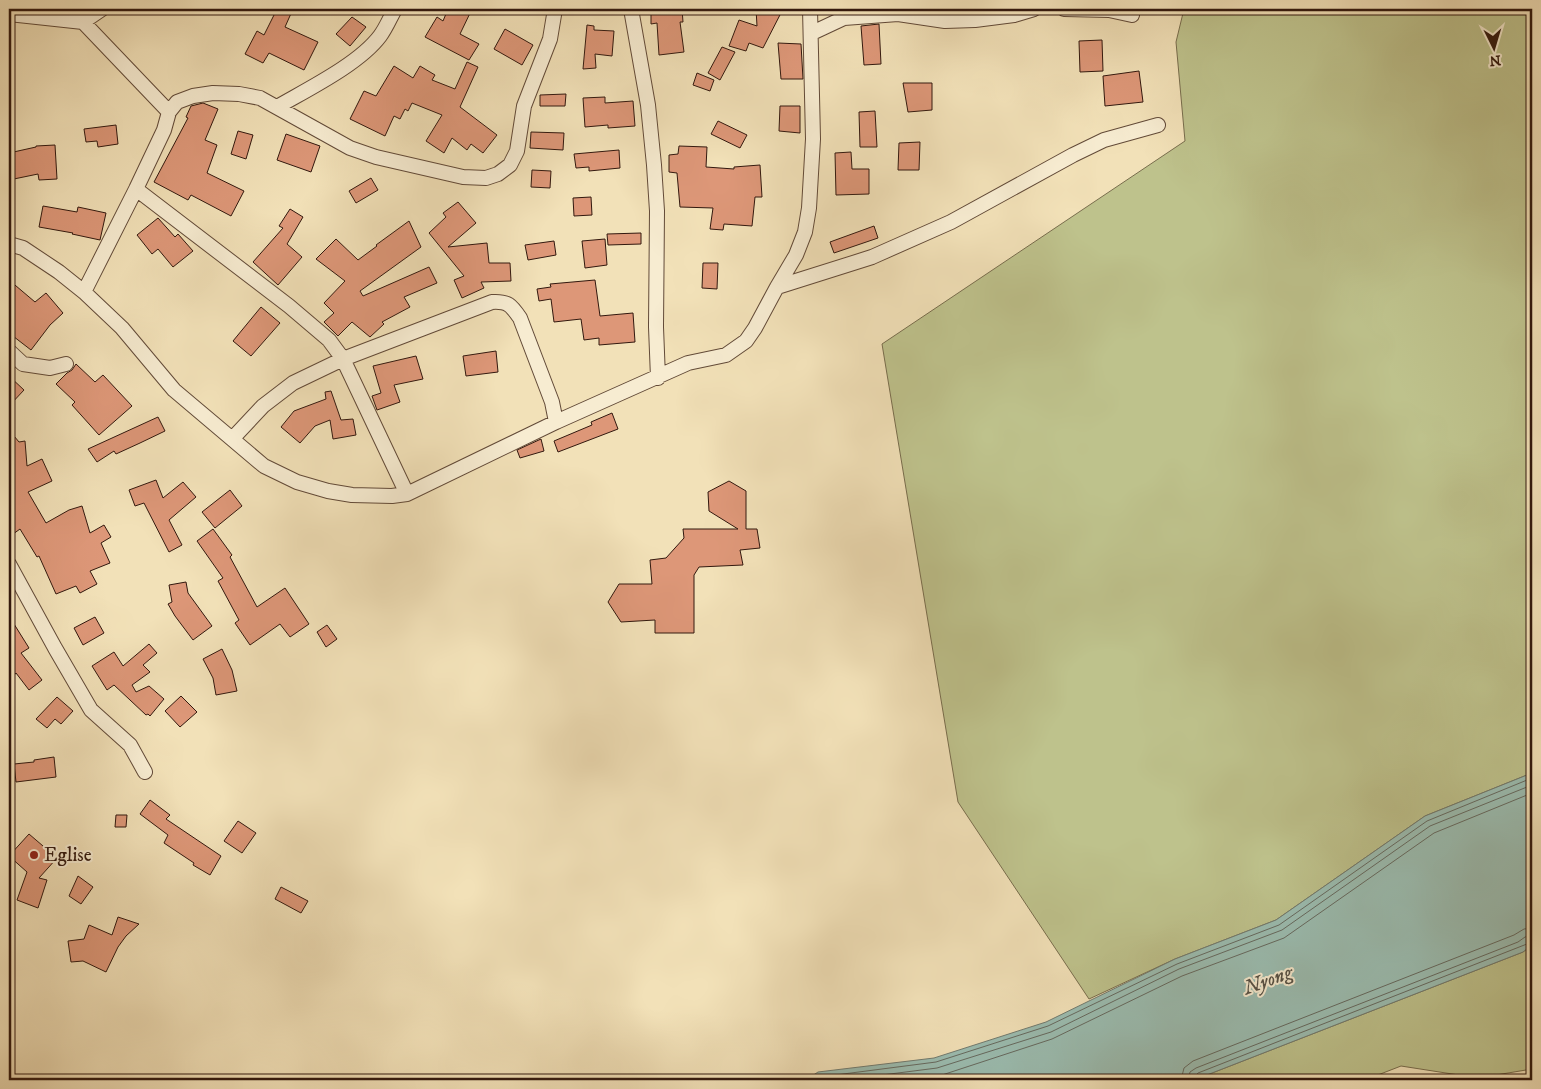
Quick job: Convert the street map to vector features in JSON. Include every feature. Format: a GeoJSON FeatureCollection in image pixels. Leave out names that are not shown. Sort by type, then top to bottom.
{"type":"FeatureCollection","features":[{"type":"Feature","properties":{"kind":"street"},"geometry":{"type":"LineString","coordinates":[[83,22],[102,9]]}},
{"type":"Feature","properties":{"kind":"street"},"geometry":{"type":"LineString","coordinates":[[277,107],[345,66],[366,50],[380,36],[395,9]]}},
{"type":"Feature","properties":{"kind":"street"},"geometry":{"type":"LineString","coordinates":[[84,292],[136,190],[164,130],[169,112],[177,102],[193,96],[213,93],[239,94],[260,98],[350,148],[376,157],[463,177],[486,178],[498,174],[510,165],[517,151],[524,106],[550,39],[555,9]]}},
{"type":"Feature","properties":{"kind":"street"},"geometry":{"type":"LineString","coordinates":[[631,9],[648,105],[654,165],[657,211],[656,327],[658,378]]}},
{"type":"Feature","properties":{"kind":"street"},"geometry":{"type":"LineString","coordinates":[[9,244],[23,248],[59,272],[84,292],[122,328],[174,390],[264,466],[298,482],[328,491],[352,495],[392,496],[407,494],[556,422],[688,363],[726,355],[746,341],[796,255],[805,232],[809,208],[814,139],[810,9]]}},
{"type":"Feature","properties":{"kind":"street"},"geometry":{"type":"LineString","coordinates":[[812,33],[844,18],[898,14],[945,21],[975,20],[1014,15],[1034,9]]}},
{"type":"Feature","properties":{"kind":"street"},"geometry":{"type":"LineString","coordinates":[[1064,9],[1109,10],[1132,15]]}},
{"type":"Feature","properties":{"kind":"street"},"geometry":{"type":"LineString","coordinates":[[9,14],[83,22],[169,112]]}},
{"type":"Feature","properties":{"kind":"street"},"geometry":{"type":"LineString","coordinates":[[776,287],[872,257],[951,222],[1104,140],[1158,125]]}},
{"type":"Feature","properties":{"kind":"street"},"geometry":{"type":"LineString","coordinates":[[136,190],[289,306],[329,340],[342,359],[407,494]]}},
{"type":"Feature","properties":{"kind":"street"},"geometry":{"type":"LineString","coordinates":[[233,438],[264,406],[293,384],[342,359],[492,302],[504,301],[513,307],[520,318],[552,402],[556,422]]}},
{"type":"Feature","properties":{"kind":"street"},"geometry":{"type":"LineString","coordinates":[[9,351],[23,364],[50,368],[66,364]]}},
{"type":"Feature","properties":{"kind":"street"},"geometry":{"type":"LineString","coordinates":[[9,564],[91,710],[130,745],[145,772]]}},
{"type":"Feature","properties":{"kind":"green space"},"geometry":{"type":"Polygon","coordinates":[[[1184,9],[1532,9],[1532,773],[1425,816],[1276,920],[1175,959],[1089,999],[958,802],[882,344],[1185,141],[1176,42],[1184,9]]]}},
{"type":"Feature","properties":{"kind":"green space"},"geometry":{"type":"Polygon","coordinates":[[[1532,945],[1532,1069],[1478,1078],[1401,1066],[1365,1080],[1194,1080],[1523,952],[1532,945]]]}},
{"type":"Feature","properties":{"kind":"water","name":"Nyong"},"geometry":{"type":"Polygon","coordinates":[[[1532,773],[1532,945],[1523,952],[1194,1080],[806,1080],[818,1072],[934,1058],[1046,1022],[1175,959],[1276,920],[1425,816],[1532,773]]]}},
{"type":"Feature","properties":{"kind":"building"},"geometry":{"type":"Polygon","coordinates":[[[277,9],[293,9],[285,27],[318,42],[304,70],[269,53],[263,63],[245,54],[257,31],[264,35],[277,9]]]}},
{"type":"Feature","properties":{"kind":"building"},"geometry":{"type":"Polygon","coordinates":[[[448,9],[472,9],[460,34],[479,44],[469,60],[425,37],[437,17],[443,21],[448,9]]]}},
{"type":"Feature","properties":{"kind":"building"},"geometry":{"type":"Polygon","coordinates":[[[651,9],[682,9],[683,22],[680,22],[684,52],[659,55],[657,23],[651,24],[651,9]]]}},
{"type":"Feature","properties":{"kind":"building"},"geometry":{"type":"Polygon","coordinates":[[[756,9],[783,9],[763,48],[749,43],[746,51],[729,46],[739,20],[757,26],[756,9]]]}},
{"type":"Feature","properties":{"kind":"building"},"geometry":{"type":"Polygon","coordinates":[[[352,17],[366,27],[350,46],[336,34],[352,17]]]}},
{"type":"Feature","properties":{"kind":"building"},"geometry":{"type":"Polygon","coordinates":[[[879,24],[881,64],[864,65],[861,26],[879,24]]]}},
{"type":"Feature","properties":{"kind":"building"},"geometry":{"type":"Polygon","coordinates":[[[587,25],[594,26],[594,30],[614,31],[612,56],[595,54],[596,68],[583,69],[587,25]]]}},
{"type":"Feature","properties":{"kind":"building"},"geometry":{"type":"Polygon","coordinates":[[[505,29],[533,45],[522,65],[494,49],[505,29]]]}},
{"type":"Feature","properties":{"kind":"building"},"geometry":{"type":"Polygon","coordinates":[[[1102,40],[1103,71],[1080,72],[1079,41],[1102,40]]]}},
{"type":"Feature","properties":{"kind":"building"},"geometry":{"type":"Polygon","coordinates":[[[778,43],[801,44],[803,79],[781,79],[778,43]]]}},
{"type":"Feature","properties":{"kind":"building"},"geometry":{"type":"Polygon","coordinates":[[[722,47],[735,52],[720,80],[708,73],[722,47]]]}},
{"type":"Feature","properties":{"kind":"building"},"geometry":{"type":"Polygon","coordinates":[[[467,62],[478,67],[460,107],[497,135],[483,153],[471,144],[467,150],[452,138],[444,153],[426,141],[442,115],[412,103],[408,111],[405,109],[400,119],[394,116],[385,136],[350,119],[364,91],[376,96],[394,66],[413,78],[420,66],[435,75],[432,80],[455,89],[467,62]]]}},
{"type":"Feature","properties":{"kind":"building"},"geometry":{"type":"Polygon","coordinates":[[[1139,71],[1143,102],[1105,106],[1103,76],[1139,71]]]}},
{"type":"Feature","properties":{"kind":"building"},"geometry":{"type":"Polygon","coordinates":[[[697,73],[714,80],[710,91],[693,85],[697,73]]]}},
{"type":"Feature","properties":{"kind":"building"},"geometry":{"type":"Polygon","coordinates":[[[903,83],[932,83],[932,110],[908,112],[903,83]]]}},
{"type":"Feature","properties":{"kind":"building"},"geometry":{"type":"Polygon","coordinates":[[[566,94],[565,106],[540,106],[540,95],[566,94]]]}},
{"type":"Feature","properties":{"kind":"building"},"geometry":{"type":"Polygon","coordinates":[[[605,97],[605,103],[633,101],[635,126],[608,128],[608,125],[585,127],[583,98],[605,97]]]}},
{"type":"Feature","properties":{"kind":"building"},"geometry":{"type":"Polygon","coordinates":[[[203,103],[218,109],[205,140],[217,145],[207,173],[244,191],[231,216],[191,195],[188,200],[154,182],[188,118],[186,117],[191,106],[203,103]]]}},
{"type":"Feature","properties":{"kind":"building"},"geometry":{"type":"Polygon","coordinates":[[[780,106],[800,106],[800,133],[779,131],[780,106]]]}},
{"type":"Feature","properties":{"kind":"building"},"geometry":{"type":"Polygon","coordinates":[[[875,111],[877,147],[860,147],[859,112],[875,111]]]}},
{"type":"Feature","properties":{"kind":"building"},"geometry":{"type":"Polygon","coordinates":[[[718,121],[747,135],[740,148],[711,134],[718,121]]]}},
{"type":"Feature","properties":{"kind":"building"},"geometry":{"type":"Polygon","coordinates":[[[116,125],[118,144],[98,147],[97,141],[86,142],[84,129],[116,125]]]}},
{"type":"Feature","properties":{"kind":"building"},"geometry":{"type":"Polygon","coordinates":[[[238,131],[253,135],[246,159],[231,154],[238,131]]]}},
{"type":"Feature","properties":{"kind":"building"},"geometry":{"type":"Polygon","coordinates":[[[531,132],[564,133],[563,150],[530,148],[531,132]]]}},
{"type":"Feature","properties":{"kind":"building"},"geometry":{"type":"Polygon","coordinates":[[[286,134],[320,146],[311,172],[277,160],[286,134]]]}},
{"type":"Feature","properties":{"kind":"building"},"geometry":{"type":"Polygon","coordinates":[[[920,142],[919,170],[898,170],[899,143],[920,142]]]}},
{"type":"Feature","properties":{"kind":"building"},"geometry":{"type":"Polygon","coordinates":[[[55,145],[57,179],[39,180],[38,174],[9,180],[9,153],[36,146],[55,145]]]}},
{"type":"Feature","properties":{"kind":"building"},"geometry":{"type":"Polygon","coordinates":[[[679,146],[707,147],[706,167],[734,169],[734,167],[760,165],[762,197],[755,197],[752,226],[724,224],[723,230],[710,229],[713,208],[680,207],[677,173],[669,172],[669,155],[678,154],[679,146]]]}},
{"type":"Feature","properties":{"kind":"building"},"geometry":{"type":"Polygon","coordinates":[[[619,150],[620,168],[589,171],[589,167],[576,168],[574,154],[619,150]]]}},
{"type":"Feature","properties":{"kind":"building"},"geometry":{"type":"Polygon","coordinates":[[[851,152],[852,169],[869,169],[869,194],[836,195],[835,153],[851,152]]]}},
{"type":"Feature","properties":{"kind":"building"},"geometry":{"type":"Polygon","coordinates":[[[532,170],[551,171],[550,188],[531,187],[532,170]]]}},
{"type":"Feature","properties":{"kind":"building"},"geometry":{"type":"Polygon","coordinates":[[[371,178],[378,190],[356,203],[349,191],[371,178]]]}},
{"type":"Feature","properties":{"kind":"building"},"geometry":{"type":"Polygon","coordinates":[[[591,197],[592,215],[574,216],[573,198],[591,197]]]}},
{"type":"Feature","properties":{"kind":"building"},"geometry":{"type":"Polygon","coordinates":[[[458,202],[476,223],[448,247],[487,243],[489,263],[510,263],[511,281],[481,282],[484,288],[462,298],[454,280],[464,276],[429,233],[446,217],[443,213],[458,202]]]}},
{"type":"Feature","properties":{"kind":"building"},"geometry":{"type":"Polygon","coordinates":[[[43,206],[77,212],[78,207],[106,213],[100,240],[39,227],[43,206]]]}},
{"type":"Feature","properties":{"kind":"building"},"geometry":{"type":"Polygon","coordinates":[[[290,209],[303,217],[287,244],[302,257],[278,285],[253,262],[283,228],[279,226],[290,209]]]}},
{"type":"Feature","properties":{"kind":"building"},"geometry":{"type":"Polygon","coordinates":[[[158,218],[175,237],[178,234],[193,251],[173,267],[158,249],[152,254],[137,235],[158,218]]]}},
{"type":"Feature","properties":{"kind":"building"},"geometry":{"type":"Polygon","coordinates":[[[409,221],[421,247],[360,291],[363,296],[429,267],[437,283],[404,297],[410,307],[382,322],[384,324],[370,337],[352,322],[338,336],[324,322],[334,313],[324,303],[345,281],[316,259],[336,239],[358,260],[409,221]]]}},
{"type":"Feature","properties":{"kind":"building"},"geometry":{"type":"Polygon","coordinates":[[[874,226],[878,238],[834,253],[830,242],[874,226]]]}},
{"type":"Feature","properties":{"kind":"building"},"geometry":{"type":"Polygon","coordinates":[[[641,233],[641,244],[608,245],[607,234],[641,233]]]}},
{"type":"Feature","properties":{"kind":"building"},"geometry":{"type":"Polygon","coordinates":[[[605,239],[607,265],[585,268],[582,241],[605,239]]]}},
{"type":"Feature","properties":{"kind":"building"},"geometry":{"type":"Polygon","coordinates":[[[554,241],[556,255],[528,260],[525,245],[554,241]]]}},
{"type":"Feature","properties":{"kind":"building"},"geometry":{"type":"Polygon","coordinates":[[[703,263],[718,263],[717,289],[702,288],[703,263]]]}},
{"type":"Feature","properties":{"kind":"building"},"geometry":{"type":"Polygon","coordinates":[[[9,280],[35,302],[46,293],[63,313],[50,325],[31,350],[9,333],[9,280]]]}},
{"type":"Feature","properties":{"kind":"building"},"geometry":{"type":"Polygon","coordinates":[[[595,280],[600,316],[633,313],[635,342],[599,345],[599,338],[584,340],[581,319],[554,322],[551,299],[539,301],[537,289],[551,287],[550,284],[595,280]]]}},
{"type":"Feature","properties":{"kind":"building"},"geometry":{"type":"Polygon","coordinates":[[[261,307],[280,323],[251,356],[233,341],[261,307]]]}},
{"type":"Feature","properties":{"kind":"building"},"geometry":{"type":"Polygon","coordinates":[[[496,351],[498,372],[466,376],[463,356],[496,351]]]}},
{"type":"Feature","properties":{"kind":"building"},"geometry":{"type":"Polygon","coordinates":[[[416,356],[423,379],[394,385],[400,402],[377,410],[372,396],[381,393],[373,366],[416,356]]]}},
{"type":"Feature","properties":{"kind":"building"},"geometry":{"type":"Polygon","coordinates":[[[76,364],[95,382],[103,375],[132,406],[99,435],[72,405],[75,402],[56,384],[76,364]]]}},
{"type":"Feature","properties":{"kind":"building"},"geometry":{"type":"Polygon","coordinates":[[[9,376],[24,390],[9,406],[9,376]]]}},
{"type":"Feature","properties":{"kind":"building"},"geometry":{"type":"Polygon","coordinates":[[[331,391],[341,420],[353,419],[356,435],[333,439],[330,420],[315,426],[300,443],[281,427],[294,411],[326,399],[325,392],[331,391]]]}},
{"type":"Feature","properties":{"kind":"building"},"geometry":{"type":"Polygon","coordinates":[[[612,413],[618,429],[558,452],[554,441],[592,425],[591,422],[612,413]]]}},
{"type":"Feature","properties":{"kind":"building"},"geometry":{"type":"Polygon","coordinates":[[[158,417],[165,431],[116,454],[114,451],[97,462],[88,449],[158,417]]]}},
{"type":"Feature","properties":{"kind":"building"},"geometry":{"type":"Polygon","coordinates":[[[9,430],[19,442],[25,441],[27,466],[42,459],[52,481],[28,492],[46,523],[69,510],[82,506],[90,533],[104,525],[111,537],[101,543],[110,563],[90,571],[97,584],[80,593],[76,586],[56,594],[39,556],[37,557],[20,529],[9,537],[9,430]]]}},
{"type":"Feature","properties":{"kind":"building"},"geometry":{"type":"Polygon","coordinates":[[[541,439],[544,451],[520,458],[517,450],[541,439]]]}},
{"type":"Feature","properties":{"kind":"building"},"geometry":{"type":"Polygon","coordinates":[[[156,480],[163,498],[183,482],[196,497],[169,520],[182,545],[169,552],[144,503],[135,506],[129,490],[156,480]]]}},
{"type":"Feature","properties":{"kind":"building"},"geometry":{"type":"Polygon","coordinates":[[[729,481],[746,491],[746,529],[757,529],[760,548],[740,550],[743,565],[699,567],[694,575],[694,633],[655,633],[655,620],[621,622],[608,602],[619,584],[652,584],[650,560],[666,558],[684,538],[683,529],[738,529],[709,511],[708,492],[729,481]]]}},
{"type":"Feature","properties":{"kind":"building"},"geometry":{"type":"Polygon","coordinates":[[[230,490],[242,506],[215,528],[202,512],[230,490]]]}},
{"type":"Feature","properties":{"kind":"building"},"geometry":{"type":"Polygon","coordinates":[[[213,529],[232,555],[230,557],[257,607],[285,588],[309,624],[290,637],[280,624],[250,645],[235,623],[239,620],[218,581],[223,578],[197,541],[213,529]]]}},
{"type":"Feature","properties":{"kind":"building"},"geometry":{"type":"Polygon","coordinates":[[[186,582],[188,593],[212,626],[193,640],[168,604],[172,602],[169,585],[186,582]]]}},
{"type":"Feature","properties":{"kind":"building"},"geometry":{"type":"Polygon","coordinates":[[[9,616],[29,648],[21,653],[42,680],[29,690],[16,673],[9,681],[9,616]]]}},
{"type":"Feature","properties":{"kind":"building"},"geometry":{"type":"Polygon","coordinates":[[[95,617],[104,633],[83,645],[74,628],[95,617]]]}},
{"type":"Feature","properties":{"kind":"building"},"geometry":{"type":"Polygon","coordinates":[[[327,625],[337,639],[326,647],[317,632],[327,625]]]}},
{"type":"Feature","properties":{"kind":"building"},"geometry":{"type":"Polygon","coordinates":[[[149,644],[157,653],[143,665],[150,672],[132,685],[136,692],[149,686],[164,699],[150,716],[146,715],[114,685],[107,690],[92,666],[114,652],[123,666],[149,644]]]}},
{"type":"Feature","properties":{"kind":"building"},"geometry":{"type":"Polygon","coordinates":[[[222,649],[232,670],[237,691],[216,695],[213,678],[203,659],[222,649]]]}},
{"type":"Feature","properties":{"kind":"building"},"geometry":{"type":"Polygon","coordinates":[[[181,696],[197,712],[180,727],[165,711],[181,696]]]}},
{"type":"Feature","properties":{"kind":"building"},"geometry":{"type":"Polygon","coordinates":[[[57,697],[73,711],[61,724],[55,719],[47,728],[36,719],[57,697]]]}},
{"type":"Feature","properties":{"kind":"building"},"geometry":{"type":"Polygon","coordinates":[[[54,757],[56,777],[16,782],[14,764],[54,757]]]}},
{"type":"Feature","properties":{"kind":"building"},"geometry":{"type":"Polygon","coordinates":[[[150,800],[170,815],[166,819],[221,856],[210,875],[164,843],[168,835],[140,814],[150,800]]]}},
{"type":"Feature","properties":{"kind":"building"},"geometry":{"type":"Polygon","coordinates":[[[116,815],[127,815],[126,827],[115,827],[116,815]]]}},
{"type":"Feature","properties":{"kind":"building"},"geometry":{"type":"Polygon","coordinates":[[[238,821],[256,833],[242,853],[224,841],[238,821]]]}},
{"type":"Feature","properties":{"kind":"building"},"geometry":{"type":"Polygon","coordinates":[[[29,834],[57,858],[39,878],[47,880],[38,908],[17,900],[27,872],[9,856],[29,834]]]}},
{"type":"Feature","properties":{"kind":"building"},"geometry":{"type":"Polygon","coordinates":[[[78,876],[93,887],[81,904],[69,896],[78,876]]]}},
{"type":"Feature","properties":{"kind":"building"},"geometry":{"type":"Polygon","coordinates":[[[281,887],[308,901],[301,913],[275,899],[281,887]]]}},
{"type":"Feature","properties":{"kind":"building"},"geometry":{"type":"Polygon","coordinates":[[[118,917],[139,924],[126,936],[118,947],[106,972],[83,961],[71,962],[68,941],[84,939],[89,925],[112,935],[118,917]]]}},
{"type":"Feature","properties":{"kind":"place","name":"Eglise"},"geometry":{"type":"Point","coordinates":[34,855]}}]}
